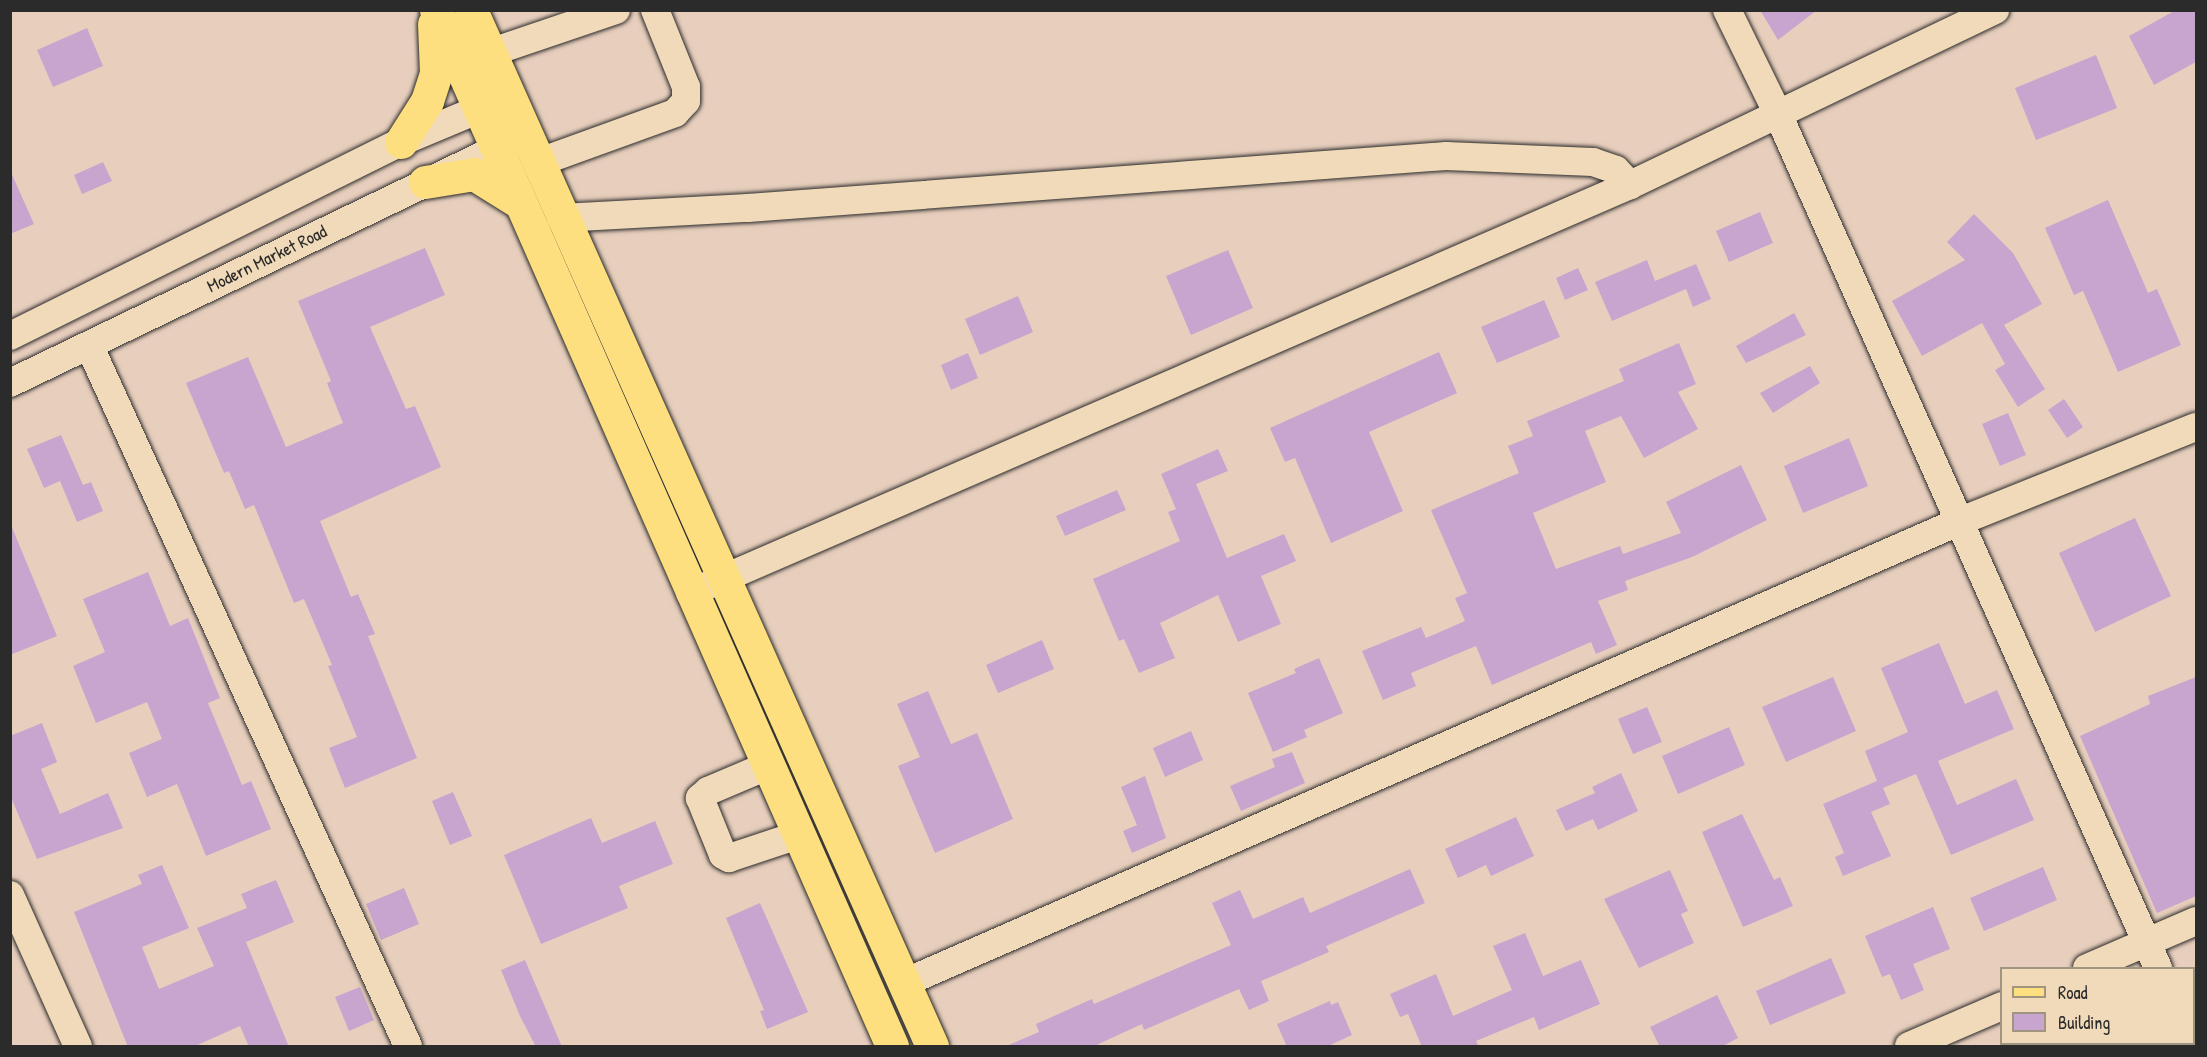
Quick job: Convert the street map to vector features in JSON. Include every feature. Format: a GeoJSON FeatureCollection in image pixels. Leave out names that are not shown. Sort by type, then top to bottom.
{"type":"FeatureCollection","features":[{"type":"Feature","properties":{"kind":"main road"},"geometry":{"type":"LineString","coordinates":[[434,10],[477,109],[518,149],[561,218],[725,579],[932,1047]]}},
{"type":"Feature","properties":{"kind":"main road"},"geometry":{"type":"LineString","coordinates":[[401,142],[427,101],[436,73],[434,10]]}},
{"type":"Feature","properties":{"kind":"main road"},"geometry":{"type":"LineString","coordinates":[[471,10],[508,97],[518,149],[519,202],[892,1047]]}},
{"type":"Feature","properties":{"kind":"main road"},"geometry":{"type":"LineString","coordinates":[[425,182],[474,174],[519,202]]}},
{"type":"Feature","properties":{"kind":"street"},"geometry":{"type":"LineString","coordinates":[[489,52],[616,10]]}},
{"type":"Feature","properties":{"kind":"street","name":"Modern Market Road"},"geometry":{"type":"LineString","coordinates":[[12,379],[89,345],[425,182],[518,149],[675,113],[686,101],[686,87],[655,10]]}},
{"type":"Feature","properties":{"kind":"street"},"geometry":{"type":"LineString","coordinates":[[1727,10],[1778,114],[2157,967]]}},
{"type":"Feature","properties":{"kind":"street"},"geometry":{"type":"LineString","coordinates":[[690,593],[1630,185],[1995,10]]}},
{"type":"Feature","properties":{"kind":"street"},"geometry":{"type":"LineString","coordinates":[[10,336],[401,142],[508,97]]}},
{"type":"Feature","properties":{"kind":"street"},"geometry":{"type":"LineString","coordinates":[[561,218],[748,208],[1446,156],[1593,162],[1616,170],[1630,185]]}},
{"type":"Feature","properties":{"kind":"street"},"geometry":{"type":"LineString","coordinates":[[89,345],[408,1047]]}},
{"type":"Feature","properties":{"kind":"street"},"geometry":{"type":"LineString","coordinates":[[904,982],[1958,522],[2196,427]]}},
{"type":"Feature","properties":{"kind":"street"},"geometry":{"type":"LineString","coordinates":[[767,766],[708,791],[700,798],[723,855],[729,858],[798,835]]}},
{"type":"Feature","properties":{"kind":"street"},"geometry":{"type":"LineString","coordinates":[[10,895],[78,1047]]}},
{"type":"Feature","properties":{"kind":"street"},"geometry":{"type":"LineString","coordinates":[[2090,967],[2196,921]]}},
{"type":"Feature","properties":{"kind":"street"},"geometry":{"type":"LineString","coordinates":[[1909,1047],[2000,1006]]}},
{"type":"Feature","properties":{"kind":"building"},"geometry":{"type":"Polygon","coordinates":[[[1760,10],[1817,10],[1778,40],[1760,10]]]}},
{"type":"Feature","properties":{"kind":"building"},"geometry":{"type":"Polygon","coordinates":[[[2176,10],[2196,10],[2196,62],[2154,85],[2129,36],[2176,10]]]}},
{"type":"Feature","properties":{"kind":"building"},"geometry":{"type":"Polygon","coordinates":[[[87,28],[103,66],[53,87],[37,50],[87,28]]]}},
{"type":"Feature","properties":{"kind":"building"},"geometry":{"type":"Polygon","coordinates":[[[2096,55],[2117,108],[2036,140],[2015,88],[2096,55]]]}},
{"type":"Feature","properties":{"kind":"building"},"geometry":{"type":"Polygon","coordinates":[[[103,162],[112,181],[82,194],[74,175],[103,162]]]}},
{"type":"Feature","properties":{"kind":"building"},"geometry":{"type":"Polygon","coordinates":[[[10,170],[34,224],[10,234],[10,170]]]}},
{"type":"Feature","properties":{"kind":"building"},"geometry":{"type":"Polygon","coordinates":[[[2108,200],[2148,293],[2157,289],[2181,345],[2118,372],[2083,291],[2074,295],[2045,228],[2108,200]]]}},
{"type":"Feature","properties":{"kind":"building"},"geometry":{"type":"Polygon","coordinates":[[[1760,212],[1773,243],[1729,262],[1716,231],[1760,212]]]}},
{"type":"Feature","properties":{"kind":"building"},"geometry":{"type":"Polygon","coordinates":[[[1974,214],[2013,253],[2042,304],[2004,325],[2045,389],[2018,407],[1995,370],[2005,364],[1982,323],[1922,356],[1892,301],[1965,260],[1947,242],[1974,214]]]}},
{"type":"Feature","properties":{"kind":"building"},"geometry":{"type":"Polygon","coordinates":[[[425,248],[445,295],[370,327],[406,409],[415,406],[441,467],[320,521],[351,597],[358,594],[375,634],[368,636],[417,758],[345,788],[329,748],[357,737],[328,666],[332,665],[304,599],[294,603],[254,505],[245,509],[229,471],[224,473],[186,383],[248,357],[286,447],[343,423],[327,383],[331,381],[298,301],[425,248]]]}},
{"type":"Feature","properties":{"kind":"building"},"geometry":{"type":"Polygon","coordinates":[[[1228,250],[1253,308],[1191,335],[1166,276],[1228,250]]]}},
{"type":"Feature","properties":{"kind":"building"},"geometry":{"type":"Polygon","coordinates":[[[1647,260],[1655,281],[1696,264],[1711,299],[1693,307],[1686,289],[1612,321],[1595,282],[1647,260]]]}},
{"type":"Feature","properties":{"kind":"building"},"geometry":{"type":"Polygon","coordinates":[[[1578,268],[1588,290],[1565,300],[1556,278],[1578,268]]]}},
{"type":"Feature","properties":{"kind":"building"},"geometry":{"type":"Polygon","coordinates":[[[1018,296],[1033,332],[980,355],[965,319],[1018,296]]]}},
{"type":"Feature","properties":{"kind":"building"},"geometry":{"type":"Polygon","coordinates":[[[1544,300],[1560,337],[1497,363],[1481,327],[1544,300]]]}},
{"type":"Feature","properties":{"kind":"building"},"geometry":{"type":"Polygon","coordinates":[[[1794,313],[1806,335],[1746,363],[1736,346],[1794,313]]]}},
{"type":"Feature","properties":{"kind":"building"},"geometry":{"type":"Polygon","coordinates":[[[1679,343],[1696,384],[1678,392],[1698,429],[1644,458],[1621,416],[1585,431],[1606,482],[1533,513],[1556,569],[1620,546],[1623,554],[1681,533],[1666,502],[1741,465],[1767,520],[1692,557],[1625,581],[1628,590],[1598,601],[1617,645],[1596,654],[1591,642],[1492,685],[1476,646],[1411,673],[1416,686],[1383,700],[1362,651],[1421,627],[1426,638],[1465,621],[1455,598],[1467,593],[1431,510],[1519,473],[1508,446],[1533,436],[1527,421],[1624,381],[1619,369],[1679,343]]]}},
{"type":"Feature","properties":{"kind":"building"},"geometry":{"type":"Polygon","coordinates":[[[1439,352],[1457,393],[1369,432],[1403,511],[1331,543],[1295,458],[1285,462],[1270,428],[1439,352]]]}},
{"type":"Feature","properties":{"kind":"building"},"geometry":{"type":"Polygon","coordinates":[[[968,353],[978,378],[951,390],[941,365],[968,353]]]}},
{"type":"Feature","properties":{"kind":"building"},"geometry":{"type":"Polygon","coordinates":[[[1810,366],[1820,383],[1773,413],[1760,393],[1810,366]]]}},
{"type":"Feature","properties":{"kind":"building"},"geometry":{"type":"Polygon","coordinates":[[[2064,399],[2083,427],[2067,438],[2048,410],[2064,399]]]}},
{"type":"Feature","properties":{"kind":"building"},"geometry":{"type":"Polygon","coordinates":[[[2008,413],[2026,455],[2000,466],[1982,424],[2008,413]]]}},
{"type":"Feature","properties":{"kind":"building"},"geometry":{"type":"Polygon","coordinates":[[[61,435],[83,485],[91,482],[103,511],[77,522],[60,481],[44,488],[27,449],[61,435]]]}},
{"type":"Feature","properties":{"kind":"building"},"geometry":{"type":"Polygon","coordinates":[[[1849,438],[1868,486],[1803,513],[1784,466],[1849,438]]]}},
{"type":"Feature","properties":{"kind":"building"},"geometry":{"type":"Polygon","coordinates":[[[1218,449],[1228,471],[1196,484],[1227,558],[1284,534],[1296,561],[1261,576],[1281,624],[1238,642],[1218,595],[1160,623],[1175,658],[1139,673],[1124,639],[1119,641],[1093,579],[1180,541],[1168,512],[1176,509],[1161,474],[1218,449]]]}},
{"type":"Feature","properties":{"kind":"building"},"geometry":{"type":"Polygon","coordinates":[[[1117,490],[1126,510],[1065,536],[1056,516],[1117,490]]]}},
{"type":"Feature","properties":{"kind":"building"},"geometry":{"type":"Polygon","coordinates":[[[2135,518],[2171,596],[2095,632],[2059,553],[2135,518]]]}},
{"type":"Feature","properties":{"kind":"building"},"geometry":{"type":"Polygon","coordinates":[[[10,526],[57,636],[10,655],[10,526]]]}},
{"type":"Feature","properties":{"kind":"building"},"geometry":{"type":"Polygon","coordinates":[[[148,572],[170,626],[188,618],[220,698],[208,703],[242,785],[251,781],[271,829],[206,856],[177,784],[147,797],[129,753],[162,739],[147,702],[96,723],[73,666],[105,652],[83,599],[148,572]]]}},
{"type":"Feature","properties":{"kind":"building"},"geometry":{"type":"Polygon","coordinates":[[[1042,640],[1054,669],[998,693],[986,665],[1042,640]]]}},
{"type":"Feature","properties":{"kind":"building"},"geometry":{"type":"Polygon","coordinates":[[[1939,643],[1965,704],[1997,690],[2014,729],[1938,761],[1957,805],[2016,779],[2034,820],[1951,855],[1916,774],[1883,788],[1890,804],[1871,812],[1891,856],[1843,876],[1835,857],[1844,853],[1823,804],[1877,781],[1865,751],[1908,732],[1881,668],[1939,643]]]}},
{"type":"Feature","properties":{"kind":"building"},"geometry":{"type":"Polygon","coordinates":[[[1319,658],[1343,713],[1304,730],[1307,737],[1273,752],[1248,693],[1296,673],[1294,669],[1319,658]]]}},
{"type":"Feature","properties":{"kind":"building"},"geometry":{"type":"Polygon","coordinates":[[[1833,677],[1856,731],[1786,762],[1762,707],[1833,677]]]}},
{"type":"Feature","properties":{"kind":"building"},"geometry":{"type":"Polygon","coordinates":[[[2196,677],[2196,896],[2157,913],[2080,736],[2150,704],[2148,696],[2196,677]]]}},
{"type":"Feature","properties":{"kind":"building"},"geometry":{"type":"Polygon","coordinates":[[[928,691],[951,744],[977,733],[1013,819],[935,853],[898,766],[920,757],[897,704],[928,691]]]}},
{"type":"Feature","properties":{"kind":"building"},"geometry":{"type":"Polygon","coordinates":[[[1647,707],[1662,742],[1633,754],[1618,719],[1647,707]]]}},
{"type":"Feature","properties":{"kind":"building"},"geometry":{"type":"Polygon","coordinates":[[[42,723],[57,762],[41,769],[60,814],[108,793],[123,828],[37,859],[10,795],[10,736],[42,723]]]}},
{"type":"Feature","properties":{"kind":"building"},"geometry":{"type":"Polygon","coordinates":[[[1729,727],[1745,765],[1678,794],[1662,756],[1729,727]]]}},
{"type":"Feature","properties":{"kind":"building"},"geometry":{"type":"Polygon","coordinates":[[[1191,731],[1203,760],[1165,777],[1153,748],[1191,731]]]}},
{"type":"Feature","properties":{"kind":"building"},"geometry":{"type":"Polygon","coordinates":[[[1292,752],[1305,783],[1241,811],[1230,786],[1275,767],[1272,759],[1292,752]]]}},
{"type":"Feature","properties":{"kind":"building"},"geometry":{"type":"Polygon","coordinates":[[[1621,773],[1638,811],[1598,830],[1593,819],[1566,831],[1556,810],[1595,793],[1592,787],[1621,773]]]}},
{"type":"Feature","properties":{"kind":"building"},"geometry":{"type":"Polygon","coordinates":[[[1145,776],[1166,838],[1132,853],[1123,831],[1137,825],[1121,787],[1145,776]]]}},
{"type":"Feature","properties":{"kind":"building"},"geometry":{"type":"Polygon","coordinates":[[[453,792],[472,836],[450,845],[432,801],[453,792]]]}},
{"type":"Feature","properties":{"kind":"building"},"geometry":{"type":"Polygon","coordinates":[[[1742,814],[1774,880],[1780,877],[1793,906],[1743,927],[1702,832],[1742,814]]]}},
{"type":"Feature","properties":{"kind":"building"},"geometry":{"type":"Polygon","coordinates":[[[1516,817],[1534,856],[1491,876],[1486,865],[1458,878],[1445,849],[1516,817]]]}},
{"type":"Feature","properties":{"kind":"building"},"geometry":{"type":"Polygon","coordinates":[[[591,818],[602,843],[655,821],[673,864],[619,886],[628,908],[541,944],[504,855],[591,818]]]}},
{"type":"Feature","properties":{"kind":"building"},"geometry":{"type":"Polygon","coordinates":[[[162,865],[189,928],[142,947],[159,989],[214,966],[197,928],[247,908],[241,894],[276,880],[294,922],[246,942],[289,1047],[249,1047],[240,1026],[193,1047],[128,1047],[74,912],[142,884],[138,875],[162,865]]]}},
{"type":"Feature","properties":{"kind":"building"},"geometry":{"type":"Polygon","coordinates":[[[2043,867],[2057,900],[1984,931],[1970,898],[2043,867]]]}},
{"type":"Feature","properties":{"kind":"building"},"geometry":{"type":"Polygon","coordinates":[[[1410,869],[1425,903],[1326,946],[1329,952],[1261,981],[1269,1001],[1249,1010],[1239,989],[1144,1030],[1142,1024],[1092,1047],[1004,1047],[1039,1032],[1036,1024],[1092,999],[1094,1004],[1231,945],[1212,903],[1240,890],[1253,919],[1303,897],[1310,913],[1410,869]]]}},
{"type":"Feature","properties":{"kind":"building"},"geometry":{"type":"Polygon","coordinates":[[[1670,870],[1688,911],[1681,914],[1694,943],[1639,968],[1604,899],[1670,870]]]}},
{"type":"Feature","properties":{"kind":"building"},"geometry":{"type":"Polygon","coordinates":[[[404,888],[419,924],[381,940],[366,904],[404,888]]]}},
{"type":"Feature","properties":{"kind":"building"},"geometry":{"type":"Polygon","coordinates":[[[760,903],[808,1012],[767,1029],[760,1011],[764,1010],[726,918],[760,903]]]}},
{"type":"Feature","properties":{"kind":"building"},"geometry":{"type":"Polygon","coordinates":[[[1933,907],[1950,949],[1913,964],[1924,990],[1901,1000],[1890,974],[1882,977],[1865,936],[1933,907]]]}},
{"type":"Feature","properties":{"kind":"building"},"geometry":{"type":"Polygon","coordinates":[[[1525,933],[1543,976],[1581,960],[1600,1004],[1539,1030],[1534,1017],[1476,1041],[1479,1047],[1422,1047],[1408,1014],[1400,1017],[1390,994],[1436,974],[1453,1016],[1512,990],[1493,946],[1525,933]]]}},
{"type":"Feature","properties":{"kind":"building"},"geometry":{"type":"Polygon","coordinates":[[[1831,958],[1846,993],[1770,1025],[1756,991],[1831,958]]]}},
{"type":"Feature","properties":{"kind":"building"},"geometry":{"type":"Polygon","coordinates":[[[525,960],[562,1047],[536,1047],[520,1016],[501,970],[525,960]]]}},
{"type":"Feature","properties":{"kind":"building"},"geometry":{"type":"Polygon","coordinates":[[[360,987],[374,1020],[349,1031],[335,997],[360,987]]]}},
{"type":"Feature","properties":{"kind":"building"},"geometry":{"type":"Polygon","coordinates":[[[1717,995],[1738,1038],[1721,1047],[1660,1047],[1650,1027],[1717,995]]]}},
{"type":"Feature","properties":{"kind":"building"},"geometry":{"type":"Polygon","coordinates":[[[1330,1001],[1331,1005],[1338,1002],[1352,1035],[1326,1047],[1287,1047],[1277,1024],[1330,1001]]]}}]}
